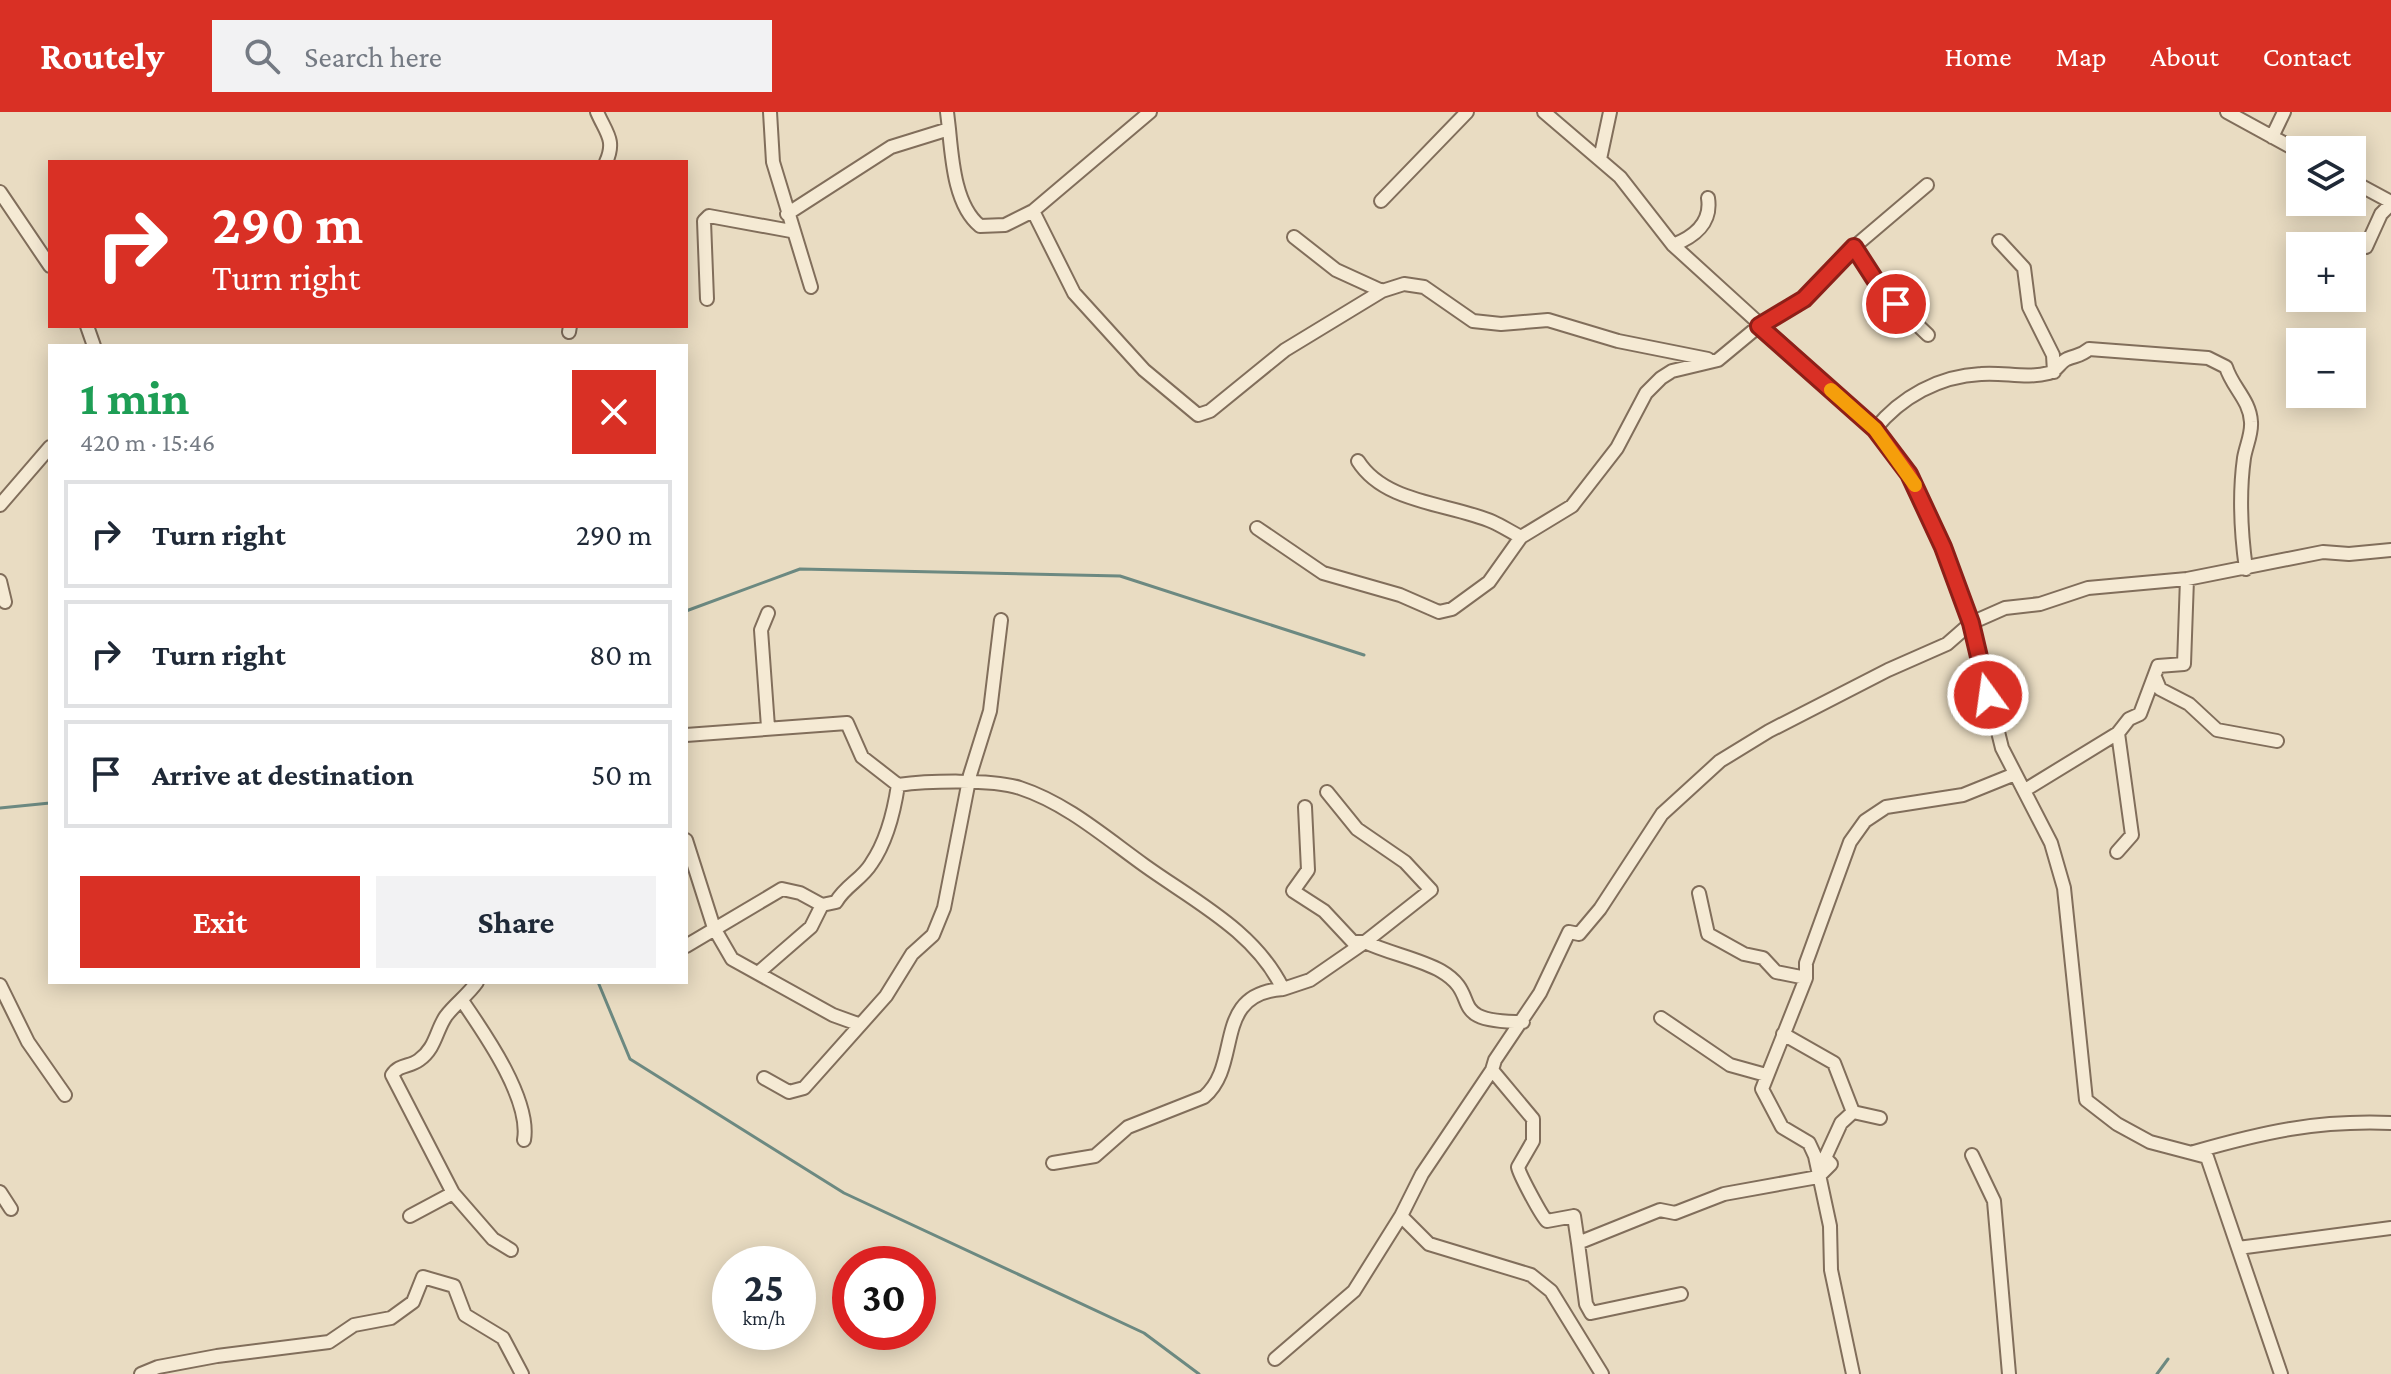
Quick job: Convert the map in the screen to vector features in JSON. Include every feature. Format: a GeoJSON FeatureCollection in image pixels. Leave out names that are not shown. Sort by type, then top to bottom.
{"type":"FeatureCollection","features":[{"type":"Feature","properties":{"kind":"street"},"geometry":{"type":"LineString","coordinates":[[597,112],[610,133],[613,147],[607,160]]}},
{"type":"Feature","properties":{"kind":"street"},"geometry":{"type":"LineString","coordinates":[[770,112],[773,162],[791,231],[811,287]]}},
{"type":"Feature","properties":{"kind":"street"},"geometry":{"type":"LineString","coordinates":[[947,112],[952,162],[968,214],[980,226],[1005,225],[1033,211],[1150,112]]}},
{"type":"Feature","properties":{"kind":"street"},"geometry":{"type":"LineString","coordinates":[[1381,201],[1467,112]]}},
{"type":"Feature","properties":{"kind":"street"},"geometry":{"type":"LineString","coordinates":[[1544,112],[1620,177],[1673,245],[1875,429],[1909,474],[1943,547],[1971,623],[2002,748],[2051,843],[2064,888],[2086,1100],[2117,1124],[2150,1142],[2207,1157],[2281,1374]]}},
{"type":"Feature","properties":{"kind":"street"},"geometry":{"type":"LineString","coordinates":[[1600,159],[1610,112]]}},
{"type":"Feature","properties":{"kind":"street"},"geometry":{"type":"LineString","coordinates":[[2227,112],[2286,144]]}},
{"type":"Feature","properties":{"kind":"street"},"geometry":{"type":"LineString","coordinates":[[2272,137],[2284,112]]}},
{"type":"Feature","properties":{"kind":"street"},"geometry":{"type":"LineString","coordinates":[[787,214],[891,147],[949,129]]}},
{"type":"Feature","properties":{"kind":"street"},"geometry":{"type":"LineString","coordinates":[[1257,528],[1323,573],[1400,595],[1439,612],[1452,609],[1489,582],[1521,537],[1572,506],[1617,448],[1646,393],[1661,378],[1672,371],[1718,360],[1759,326],[1804,299],[1854,247],[1927,185]]}},
{"type":"Feature","properties":{"kind":"street"},"geometry":{"type":"LineString","coordinates":[[2366,189],[2391,203],[2381,214],[2366,247]]}},
{"type":"Feature","properties":{"kind":"street"},"geometry":{"type":"LineString","coordinates":[[0,192],[48,263]]}},
{"type":"Feature","properties":{"kind":"street"},"geometry":{"type":"LineString","coordinates":[[1673,245],[1687,240],[1703,225],[1710,209],[1708,198]]}},
{"type":"Feature","properties":{"kind":"street"},"geometry":{"type":"LineString","coordinates":[[1033,211],[1074,293],[1144,370],[1198,415],[1210,411],[1285,350],[1382,291],[1404,284],[1424,287],[1473,321],[1501,324],[1548,320],[1618,341],[1718,360]]}},
{"type":"Feature","properties":{"kind":"street"},"geometry":{"type":"LineString","coordinates":[[707,299],[704,221],[709,216],[791,231]]}},
{"type":"Feature","properties":{"kind":"street"},"geometry":{"type":"LineString","coordinates":[[1294,237],[1336,270],[1382,291]]}},
{"type":"Feature","properties":{"kind":"street"},"geometry":{"type":"LineString","coordinates":[[1999,241],[2024,268],[2029,307],[2053,355],[2054,372]]}},
{"type":"Feature","properties":{"kind":"street"},"geometry":{"type":"LineString","coordinates":[[1854,247],[1883,292],[1928,335]]}},
{"type":"Feature","properties":{"kind":"street"},"geometry":{"type":"LineString","coordinates":[[1875,429],[1888,412],[1918,392],[1945,380],[1981,374],[2033,377],[2054,372],[2065,360],[2102,347],[2160,357],[2208,358],[2226,367],[2230,381],[2248,405],[2252,425],[2244,459],[2241,533],[2246,569]]}},
{"type":"Feature","properties":{"kind":"street"},"geometry":{"type":"LineString","coordinates":[[0,505],[48,449]]}},
{"type":"Feature","properties":{"kind":"street"},"geometry":{"type":"LineString","coordinates":[[1358,461],[1365,473],[1383,486],[1492,521],[1521,537]]}},
{"type":"Feature","properties":{"kind":"street"},"geometry":{"type":"LineString","coordinates":[[1275,1359],[1354,1291],[1401,1216],[1422,1174],[1523,1022],[1569,932],[1579,934],[1600,909],[1662,814],[1683,791],[1720,761],[1769,731],[1947,644],[1971,623],[2005,608],[2040,604],[2088,588],[2187,579],[2323,552],[2349,554],[2391,550]]}},
{"type":"Feature","properties":{"kind":"street"},"geometry":{"type":"LineString","coordinates":[[2025,790],[2118,733],[2129,719],[2140,714],[2158,666],[2184,664],[2187,579]]}},
{"type":"Feature","properties":{"kind":"street"},"geometry":{"type":"LineString","coordinates":[[0,581],[5,602]]}},
{"type":"Feature","properties":{"kind":"street"},"geometry":{"type":"LineString","coordinates":[[768,613],[761,630],[768,727]]}},
{"type":"Feature","properties":{"kind":"street"},"geometry":{"type":"LineString","coordinates":[[764,1078],[789,1092],[804,1088],[886,996],[912,954],[933,935],[944,908],[968,784],[990,711],[1001,620]]}},
{"type":"Feature","properties":{"kind":"street"},"geometry":{"type":"LineString","coordinates":[[2155,677],[2160,689],[2189,704],[2217,730],[2277,741]]}},
{"type":"Feature","properties":{"kind":"street"},"geometry":{"type":"LineString","coordinates":[[688,735],[847,723],[862,757],[898,785],[1018,787],[1067,810],[1207,908],[1265,958],[1283,989]]}},
{"type":"Feature","properties":{"kind":"street"},"geometry":{"type":"LineString","coordinates":[[2117,852],[2132,835],[2118,733]]}},
{"type":"Feature","properties":{"kind":"street"},"geometry":{"type":"LineString","coordinates":[[1853,1374],[1831,1270],[1830,1226],[1815,1156],[1809,1143],[1782,1127],[1762,1089],[1806,978],[1806,963],[1850,842],[1865,821],[1886,807],[1963,795],[2015,774]]}},
{"type":"Feature","properties":{"kind":"street"},"geometry":{"type":"LineString","coordinates":[[688,945],[782,889],[800,893],[822,905],[836,902],[846,886],[870,867],[893,812],[898,785]]}},
{"type":"Feature","properties":{"kind":"street"},"geometry":{"type":"LineString","coordinates":[[1053,1163],[1095,1156],[1128,1127],[1204,1097],[1214,1089],[1235,1021],[1244,1003],[1261,990],[1283,989],[1310,980],[1431,890],[1405,862],[1357,829],[1327,792]]}},
{"type":"Feature","properties":{"kind":"street"},"geometry":{"type":"LineString","coordinates":[[1305,807],[1308,870],[1293,891],[1324,911],[1353,942],[1365,942],[1439,970],[1456,982],[1468,1011],[1483,1020],[1523,1022]]}},
{"type":"Feature","properties":{"kind":"street"},"geometry":{"type":"LineString","coordinates":[[688,846],[714,928],[732,959],[833,1015],[858,1024]]}},
{"type":"Feature","properties":{"kind":"street"},"geometry":{"type":"LineString","coordinates":[[1699,893],[1708,934],[1744,954],[1763,958],[1776,972],[1806,978]]}},
{"type":"Feature","properties":{"kind":"street"},"geometry":{"type":"LineString","coordinates":[[758,973],[811,927],[822,905]]}},
{"type":"Feature","properties":{"kind":"street"},"geometry":{"type":"LineString","coordinates":[[476,984],[463,1002],[445,1017],[438,1039],[419,1060],[396,1069],[392,1075],[453,1193],[493,1239],[511,1250]]}},
{"type":"Feature","properties":{"kind":"street"},"geometry":{"type":"LineString","coordinates":[[0,985],[28,1042],[65,1095]]}},
{"type":"Feature","properties":{"kind":"street"},"geometry":{"type":"LineString","coordinates":[[463,1002],[490,1040],[513,1089],[526,1129],[524,1140]]}},
{"type":"Feature","properties":{"kind":"street"},"geometry":{"type":"LineString","coordinates":[[1661,1018],[1730,1065],[1766,1075]]}},
{"type":"Feature","properties":{"kind":"street"},"geometry":{"type":"LineString","coordinates":[[1783,1034],[1834,1063],[1853,1112]]}},
{"type":"Feature","properties":{"kind":"street"},"geometry":{"type":"LineString","coordinates":[[1492,1070],[1533,1119],[1533,1141],[1518,1167],[1520,1180],[1530,1189],[1541,1217],[1547,1221],[1574,1216],[1586,1304],[1591,1313],[1681,1294]]}},
{"type":"Feature","properties":{"kind":"street"},"geometry":{"type":"LineString","coordinates":[[1853,1112],[1880,1118]]}},
{"type":"Feature","properties":{"kind":"street"},"geometry":{"type":"LineString","coordinates":[[1578,1243],[1660,1210],[1675,1213],[1724,1194],[1818,1177],[1831,1164],[1825,1158],[1841,1123],[1853,1112]]}},
{"type":"Feature","properties":{"kind":"street"},"geometry":{"type":"LineString","coordinates":[[2194,1152],[2281,1128],[2354,1121],[2391,1123]]}},
{"type":"Feature","properties":{"kind":"street"},"geometry":{"type":"LineString","coordinates":[[1972,1155],[1994,1201],[2009,1374]]}},
{"type":"Feature","properties":{"kind":"street"},"geometry":{"type":"LineString","coordinates":[[0,1192],[11,1209]]}},
{"type":"Feature","properties":{"kind":"street"},"geometry":{"type":"LineString","coordinates":[[410,1216],[453,1193]]}},
{"type":"Feature","properties":{"kind":"street"},"geometry":{"type":"LineString","coordinates":[[1401,1216],[1429,1244],[1531,1275],[1551,1291],[1602,1374]]}},
{"type":"Feature","properties":{"kind":"street"},"geometry":{"type":"LineString","coordinates":[[2238,1248],[2391,1228]]}},
{"type":"Feature","properties":{"kind":"street"},"geometry":{"type":"LineString","coordinates":[[141,1374],[158,1367],[217,1356],[329,1342],[354,1325],[391,1318],[413,1302],[419,1280],[423,1277],[454,1286],[465,1315],[503,1338],[522,1374]]}},
{"type":"Feature","properties":{"kind":"waterway"},"geometry":{"type":"LineString","coordinates":[[688,610],[800,569],[1120,576],[1364,655]]}},
{"type":"Feature","properties":{"kind":"waterway"},"geometry":{"type":"LineString","coordinates":[[0,808],[48,803]]}},
{"type":"Feature","properties":{"kind":"waterway"},"geometry":{"type":"LineString","coordinates":[[599,984],[630,1059],[844,1193],[1144,1333],[1199,1374]]}},
{"type":"Feature","properties":{"kind":"waterway"},"geometry":{"type":"LineString","coordinates":[[2157,1374],[2168,1359]]}},
{"type":"Feature","properties":{"kind":"slow traffic"},"geometry":{"type":"LineString","coordinates":[[1831,390],[1875,429],[1915,485]]}},
{"type":"Feature","properties":{"kind":"route"},"geometry":{"type":"LineString","coordinates":[[1896,304],[1883,292],[1854,247],[1804,299],[1759,326],[1875,429],[1909,474],[1943,547],[1971,623],[1988,695]]}}]}
